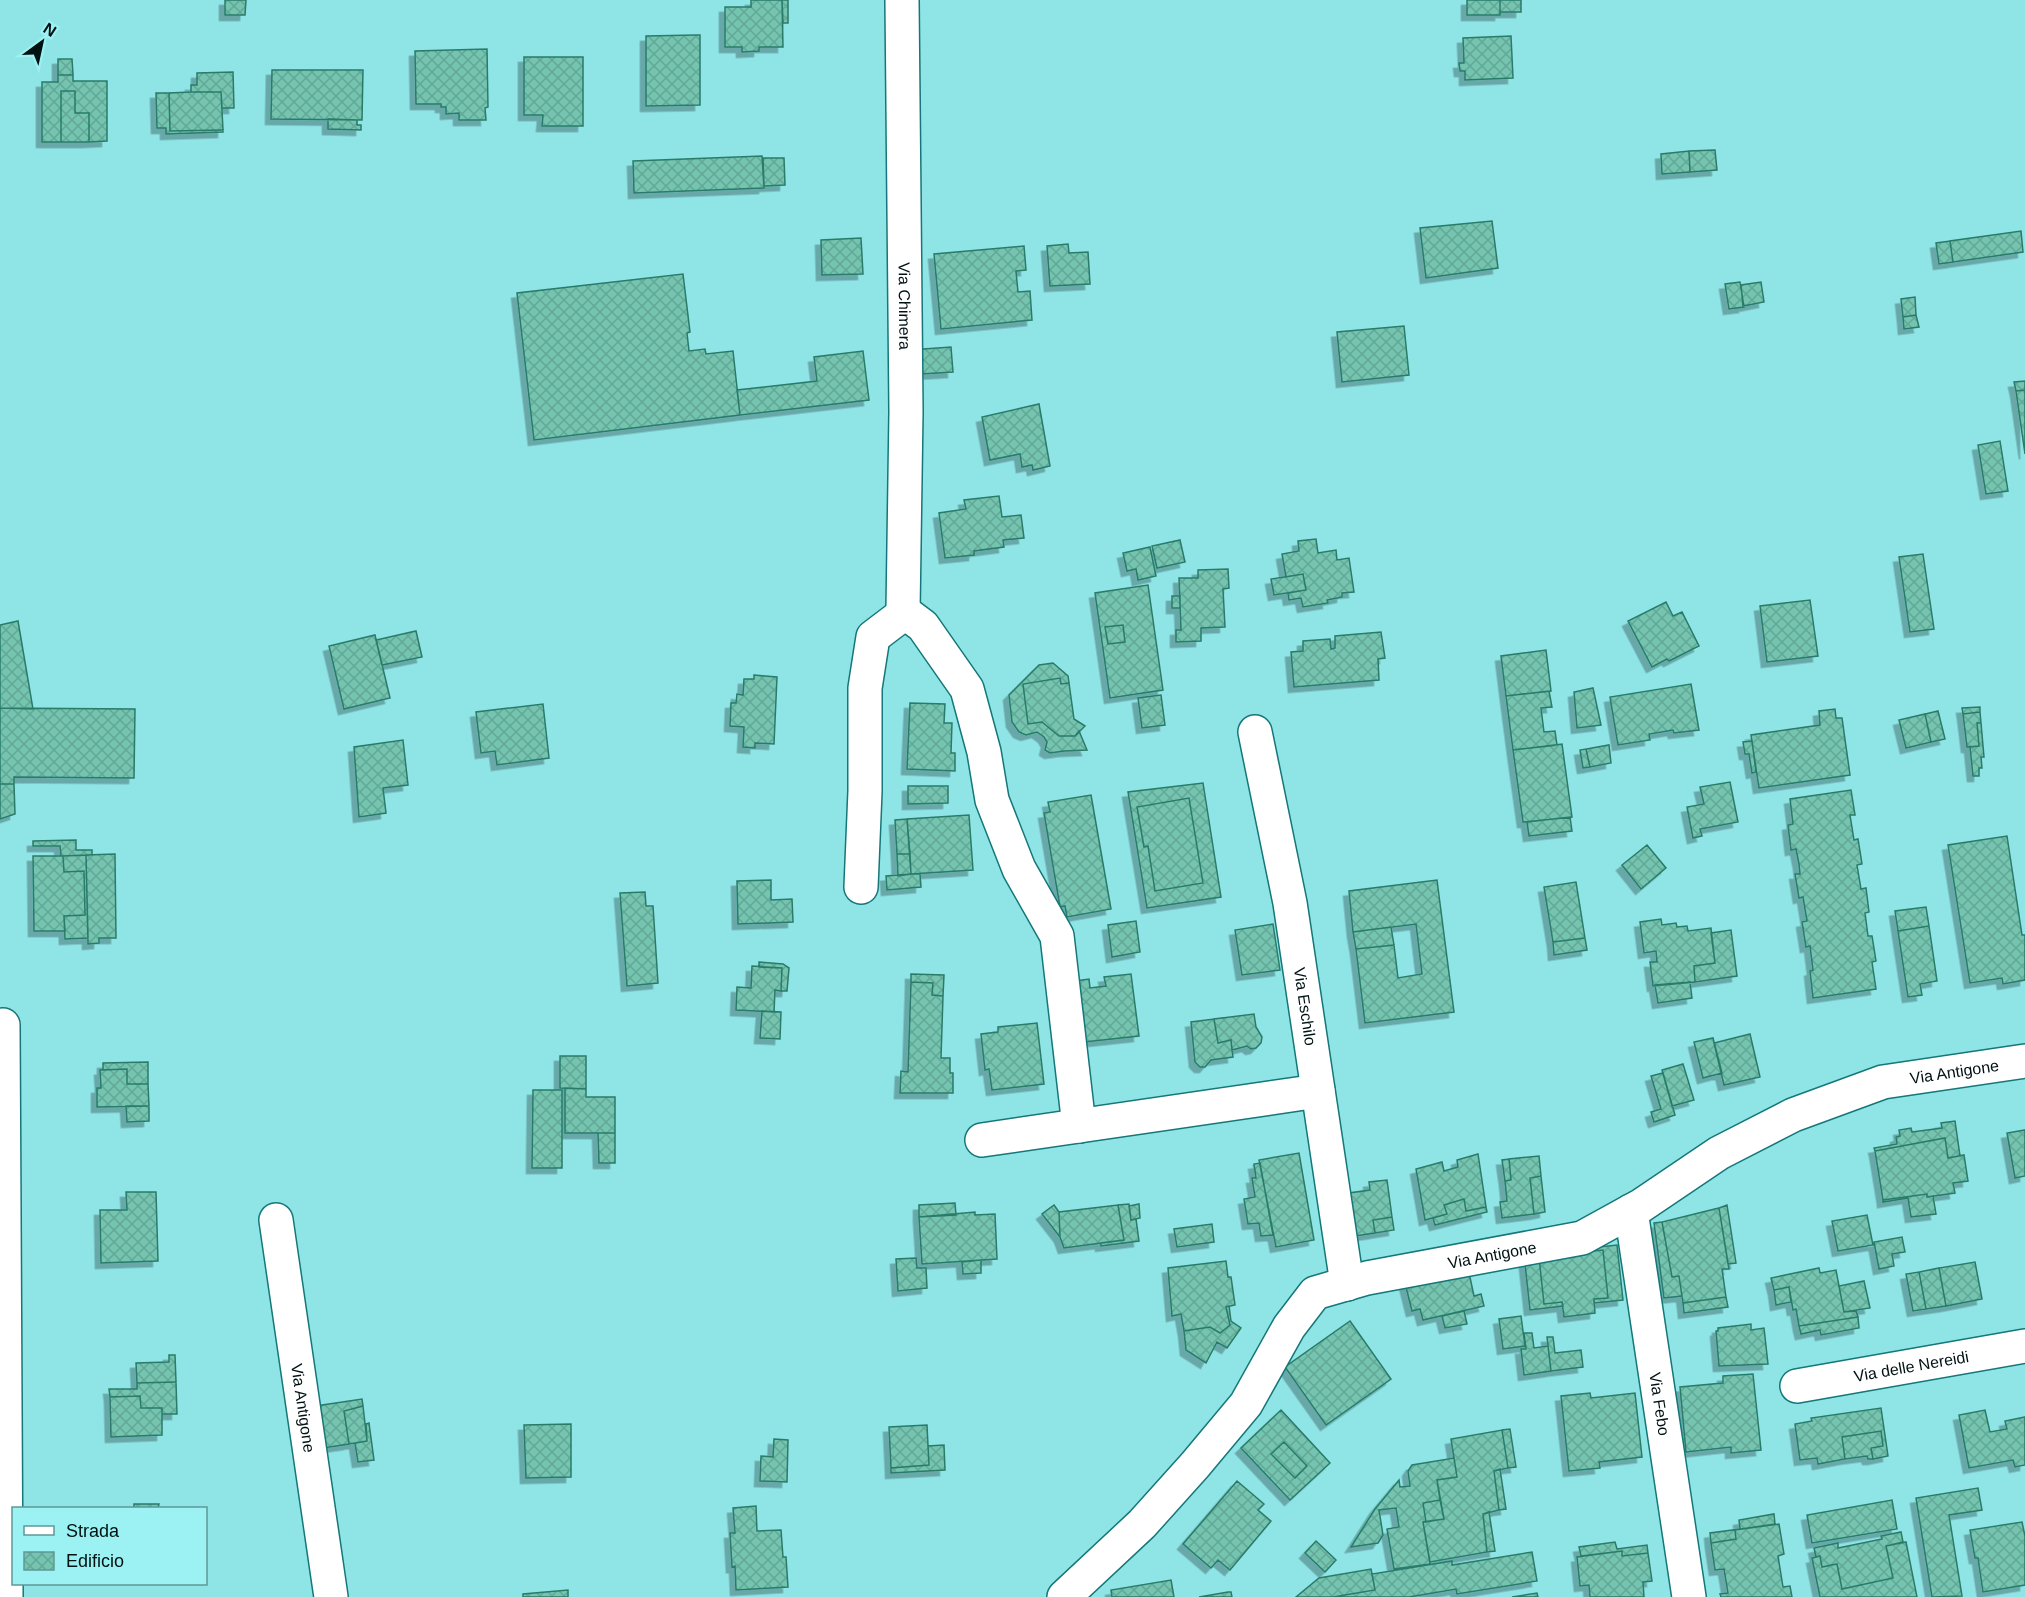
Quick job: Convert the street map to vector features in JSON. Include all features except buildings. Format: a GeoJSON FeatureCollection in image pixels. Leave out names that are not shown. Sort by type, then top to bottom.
{"type":"FeatureCollection","features":[{"type":"Feature","properties":{"kind":"street","name":"Via Chimera"},"geometry":{"type":"LineString","coordinates":[[902,0],[906,412],[903,611]]}},
{"type":"Feature","properties":{"kind":"street"},"geometry":{"type":"LineString","coordinates":[[861,887],[865,791],[865,688],[873,637],[898,618],[903,611],[922,626],[967,689],[984,752],[992,800],[1019,869],[1057,936],[1079,1126]]}},
{"type":"Feature","properties":{"kind":"street","name":"Via Eschilo"},"geometry":{"type":"LineString","coordinates":[[1255,732],[1290,903],[1347,1284]]}},
{"type":"Feature","properties":{"kind":"street"},"geometry":{"type":"LineString","coordinates":[[3,1025],[6,1597]]}},
{"type":"Feature","properties":{"kind":"street","name":"Via Antigone"},"geometry":{"type":"LineString","coordinates":[[1064,1597],[1142,1524],[1246,1404],[1289,1327],[1315,1293],[1367,1278],[1582,1238],[1631,1211],[1719,1153],[1793,1114],[1883,1082],[2025,1061]]}},
{"type":"Feature","properties":{"kind":"street"},"geometry":{"type":"LineString","coordinates":[[982,1140],[1318,1091]]}},
{"type":"Feature","properties":{"kind":"street","name":"Via Febo"},"geometry":{"type":"LineString","coordinates":[[1631,1211],[1689,1597]]}},
{"type":"Feature","properties":{"kind":"street","name":"Via Antigone"},"geometry":{"type":"LineString","coordinates":[[276,1220],[331,1597]]}},
{"type":"Feature","properties":{"kind":"street","name":"Via delle Nereidi"},"geometry":{"type":"LineString","coordinates":[[1797,1386],[2025,1346]]}}]}
